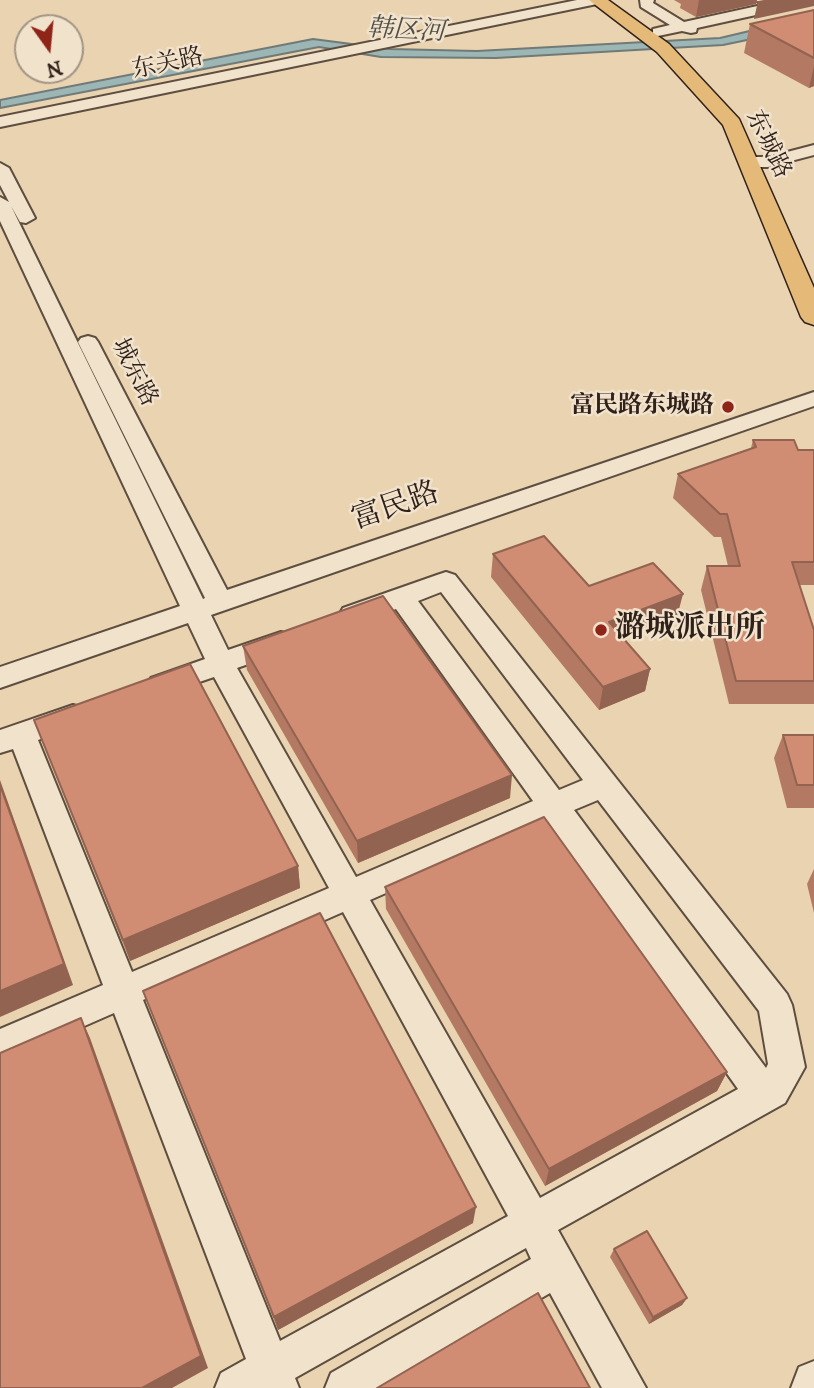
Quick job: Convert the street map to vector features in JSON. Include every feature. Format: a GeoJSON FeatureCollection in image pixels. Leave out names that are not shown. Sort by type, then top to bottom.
{"type":"FeatureCollection","features":[{"type":"Feature","properties":{"kind":"main road","name":"东城路"},"geometry":{"type":"LineString","coordinates":[[597,0],[666,38]]}},
{"type":"Feature","properties":{"kind":"main road","name":"东城路"},"geometry":{"type":"LineString","coordinates":[[611,0],[666,38],[733,124],[759,162],[814,265]]}},
{"type":"Feature","properties":{"kind":"main road","name":"东城路"},"geometry":{"type":"LineString","coordinates":[[759,162],[814,317]]}},
{"type":"Feature","properties":{"kind":"street","name":"东关路"},"geometry":{"type":"LineString","coordinates":[[0,122],[597,0]]}},
{"type":"Feature","properties":{"kind":"street"},"geometry":{"type":"LineString","coordinates":[[647,0],[646,4],[666,38]]}},
{"type":"Feature","properties":{"kind":"street"},"geometry":{"type":"LineString","coordinates":[[666,38],[774,7],[763,0]]}},
{"type":"Feature","properties":{"kind":"street"},"geometry":{"type":"LineString","coordinates":[[666,38],[722,23]]}},
{"type":"Feature","properties":{"kind":"street"},"geometry":{"type":"LineString","coordinates":[[759,162],[814,150]]}},
{"type":"Feature","properties":{"kind":"street","name":"城东路"},"geometry":{"type":"LineString","coordinates":[[0,167],[208,606]]}},
{"type":"Feature","properties":{"kind":"street","name":"城东路"},"geometry":{"type":"LineString","coordinates":[[0,202],[208,606]]}},
{"type":"Feature","properties":{"kind":"street","name":"富民路"},"geometry":{"type":"LineString","coordinates":[[0,678],[814,399]]}},
{"type":"Feature","properties":{"kind":"street"},"geometry":{"type":"LineString","coordinates":[[134,695],[446,581],[775,1005],[787,1067],[772,1090],[764,1095],[534,1223],[274,1379],[236,1388]]}},
{"type":"Feature","properties":{"kind":"street"},"geometry":{"type":"LineString","coordinates":[[401,597],[764,1095]]}},
{"type":"Feature","properties":{"kind":"street"},"geometry":{"type":"LineString","coordinates":[[208,606],[221,664],[625,1388]]}},
{"type":"Feature","properties":{"kind":"street"},"geometry":{"type":"LineString","coordinates":[[97,708],[11,738],[123,993],[274,1379]]}},
{"type":"Feature","properties":{"kind":"street"},"geometry":{"type":"LineString","coordinates":[[0,1046],[604,785]]}},
{"type":"Feature","properties":{"kind":"street"},"geometry":{"type":"LineString","coordinates":[[346,1388],[557,1266]]}},
{"type":"Feature","properties":{"kind":"street"},"geometry":{"type":"LineString","coordinates":[[812,1388],[814,1381]]}},
{"type":"Feature","properties":{"kind":"water"},"geometry":{"type":"Polygon","coordinates":[[[758,29],[795,30],[723,45],[496,58],[381,57],[319,47],[0,108],[0,100],[313,39],[390,49],[477,51],[720,38],[758,29]]]}},
{"type":"Feature","properties":{"kind":"building"},"geometry":{"type":"Polygon","coordinates":[[[814,10],[814,58],[750,24],[814,10]]]}},
{"type":"Feature","properties":{"kind":"building"},"geometry":{"type":"Polygon","coordinates":[[[753,440],[794,440],[798,450],[814,450],[814,562],[792,562],[814,630],[814,681],[736,681],[707,566],[740,566],[727,514],[720,514],[678,474],[756,447],[753,440]]]}},
{"type":"Feature","properties":{"kind":"building"},"geometry":{"type":"Polygon","coordinates":[[[544,536],[589,586],[653,563],[683,594],[609,622],[650,669],[603,687],[493,554],[544,536]]]}},
{"type":"Feature","properties":{"kind":"building"},"geometry":{"type":"Polygon","coordinates":[[[383,596],[512,775],[357,841],[243,646],[383,596]]]}},
{"type":"Feature","properties":{"kind":"building"},"geometry":{"type":"Polygon","coordinates":[[[190,664],[298,866],[123,940],[34,720],[190,664]]]}},
{"type":"Feature","properties":{"kind":"building"},"geometry":{"type":"Polygon","coordinates":[[[783,735],[814,735],[814,785],[797,785],[783,735]]]}},
{"type":"Feature","properties":{"kind":"building"},"geometry":{"type":"Polygon","coordinates":[[[0,785],[64,964],[0,991],[0,785]]]}},
{"type":"Feature","properties":{"kind":"building"},"geometry":{"type":"Polygon","coordinates":[[[544,817],[727,1072],[549,1169],[385,887],[544,817]]]}},
{"type":"Feature","properties":{"kind":"building"},"geometry":{"type":"Polygon","coordinates":[[[320,913],[476,1207],[274,1317],[143,991],[320,913]]]}},
{"type":"Feature","properties":{"kind":"building"},"geometry":{"type":"Polygon","coordinates":[[[81,1018],[201,1356],[142,1388],[0,1388],[0,1053],[81,1018]]]}},
{"type":"Feature","properties":{"kind":"building"},"geometry":{"type":"Polygon","coordinates":[[[647,1231],[687,1298],[653,1317],[614,1249],[647,1231]]]}},
{"type":"Feature","properties":{"kind":"building"},"geometry":{"type":"Polygon","coordinates":[[[538,1293],[590,1388],[377,1388],[538,1293]]]}},
{"type":"Feature","properties":{"kind":"place","name":"富民路东城路"},"geometry":{"type":"Point","coordinates":[728,407]}},
{"type":"Feature","properties":{"kind":"place","name":"潞城派出所"},"geometry":{"type":"Point","coordinates":[601,630]}},
{"type":"Feature","properties":{"kind":"water label","name":"韩区河"},"geometry":{"type":"Point","coordinates":[406,32]}}]}
